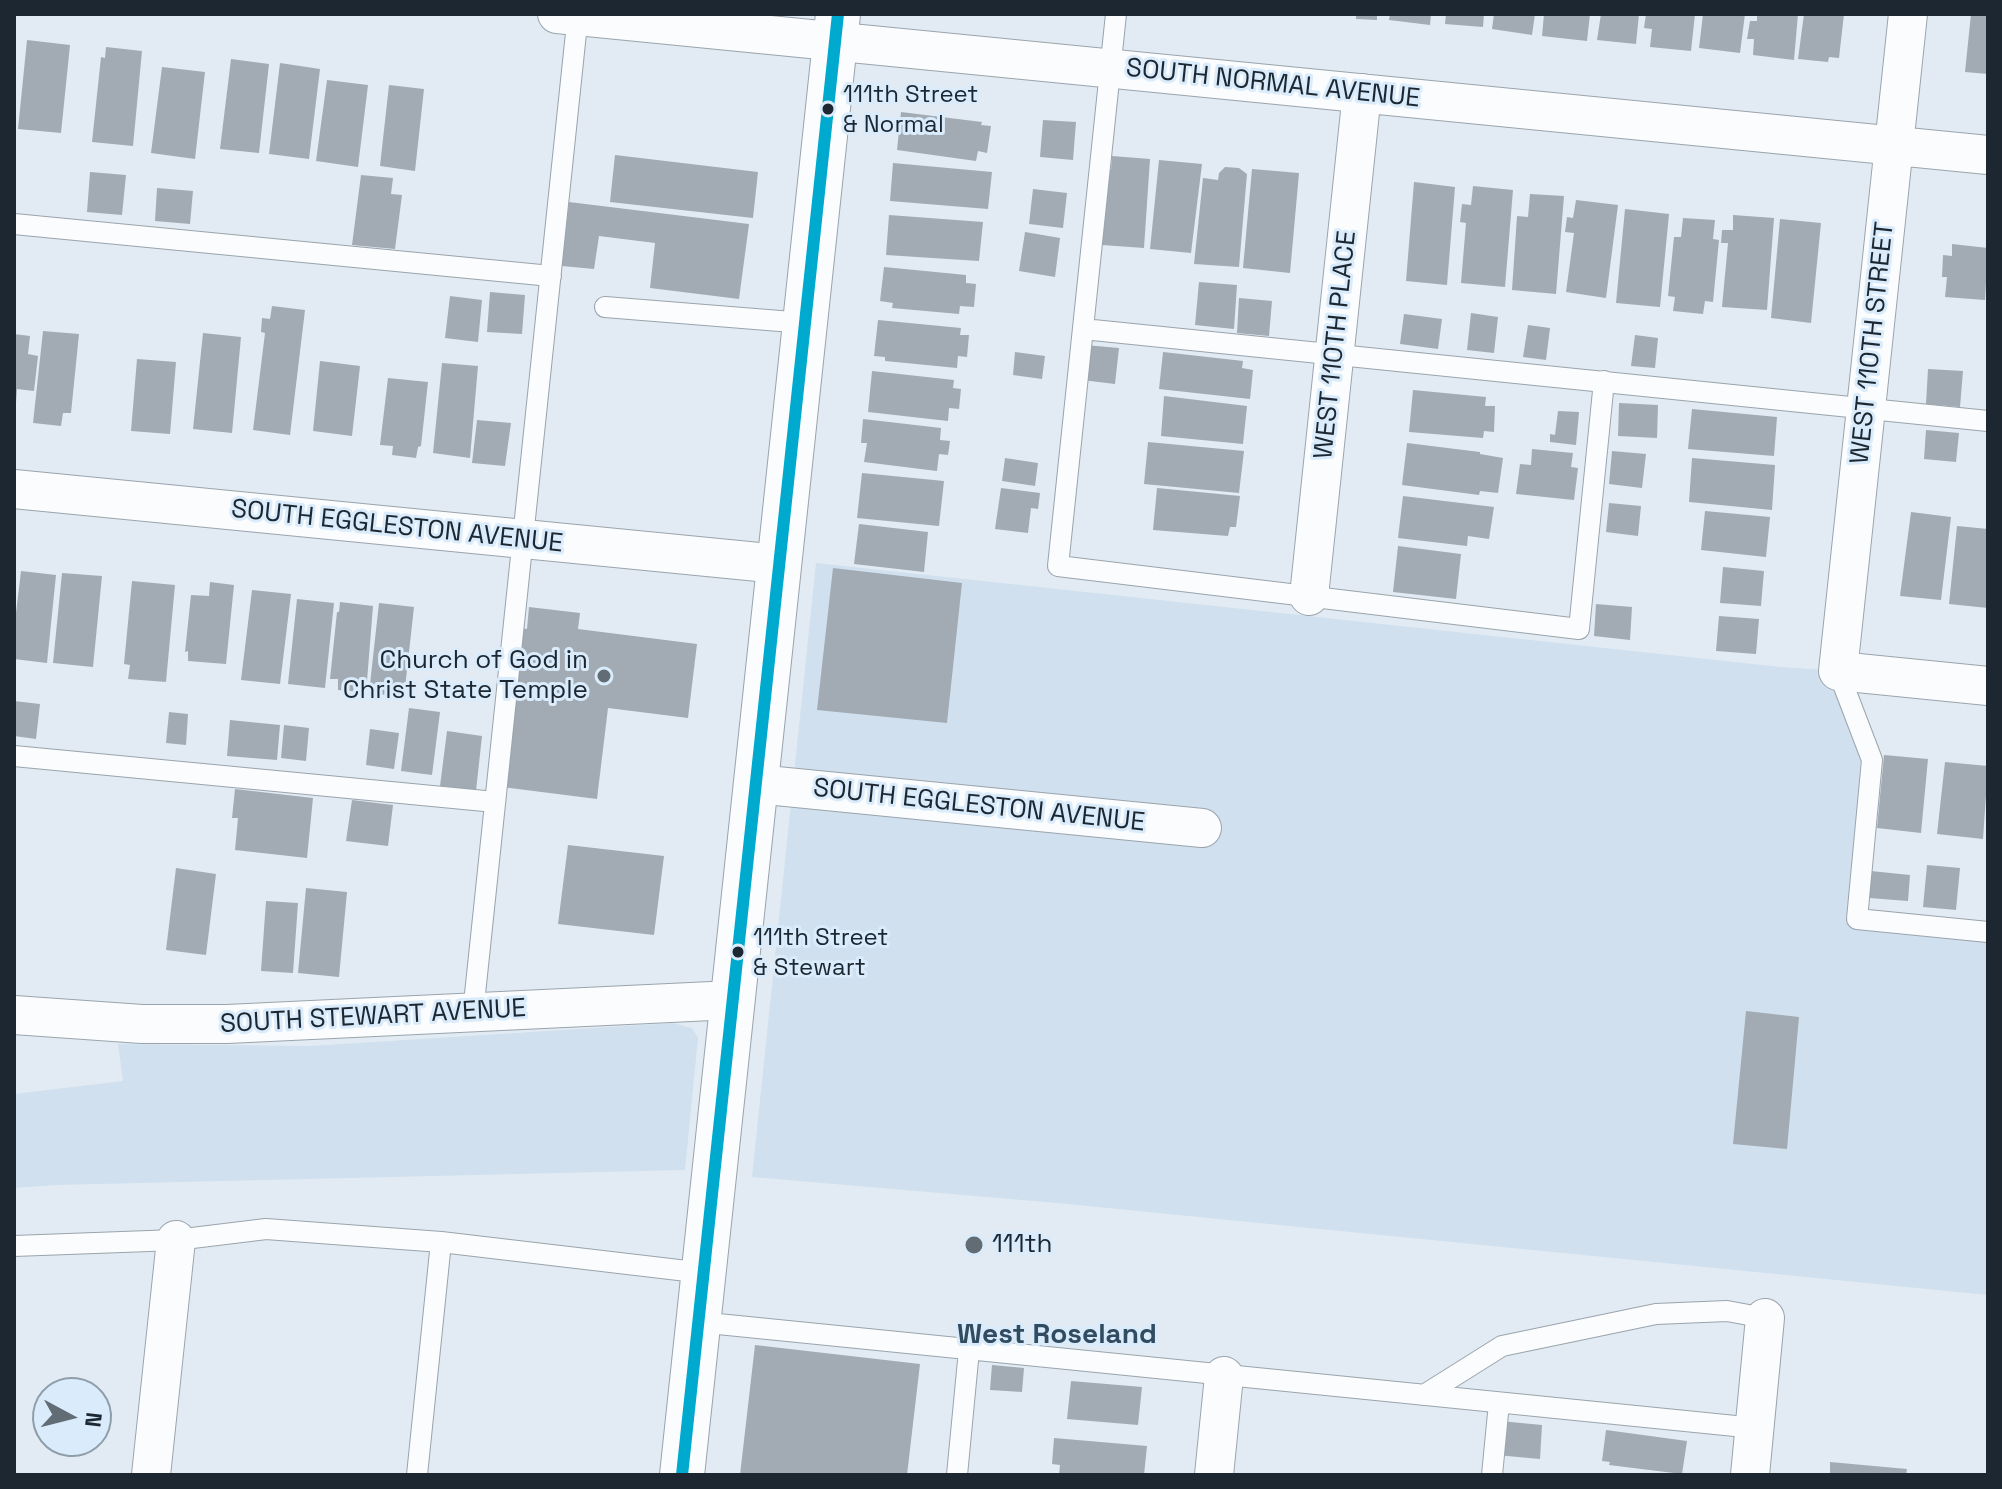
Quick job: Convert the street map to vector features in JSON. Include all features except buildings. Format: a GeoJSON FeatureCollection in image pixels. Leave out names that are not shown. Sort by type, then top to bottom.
{"type":"FeatureCollection","features":[{"type":"Feature","properties":{"kind":"main road"},"geometry":{"type":"LineString","coordinates":[[682,1475],[837,28]]}},
{"type":"Feature","properties":{"kind":"street","name":"WEST 110TH STREET"},"geometry":{"type":"LineString","coordinates":[[1838,671],[1908,14]]}},
{"type":"Feature","properties":{"kind":"street","name":"SOUTH NORMAL AVENUE"},"geometry":{"type":"LineString","coordinates":[[571,15],[837,28],[1111,68],[1988,155]]}},
{"type":"Feature","properties":{"kind":"street","name":"WEST 110TH PLACE"},"geometry":{"type":"LineString","coordinates":[[1309,596],[1362,93]]}},
{"type":"Feature","properties":{"kind":"street","name":"SOUTH EGGLESTON AVENUE"},"geometry":{"type":"LineString","coordinates":[[14,489],[779,564]]}},
{"type":"Feature","properties":{"kind":"street"},"geometry":{"type":"LineString","coordinates":[[1838,671],[1988,686]]}},
{"type":"Feature","properties":{"kind":"street","name":"SOUTH EGGLESTON AVENUE"},"geometry":{"type":"LineString","coordinates":[[756,784],[1202,828]]}},
{"type":"Feature","properties":{"kind":"street","name":"SOUTH STEWART AVENUE"},"geometry":{"type":"LineString","coordinates":[[14,1015],[142,1024],[227,1024],[733,1000]]}},
{"type":"Feature","properties":{"kind":"street"},"geometry":{"type":"LineString","coordinates":[[151,1475],[176,1240]]}},
{"type":"Feature","properties":{"kind":"street"},"geometry":{"type":"LineString","coordinates":[[1750,1475],[1765,1318]]}},
{"type":"Feature","properties":{"kind":"street"},"geometry":{"type":"LineString","coordinates":[[1214,1475],[1224,1376]]}},
{"type":"Feature","properties":{"kind":"lane"},"geometry":{"type":"LineString","coordinates":[[1116,14],[1058,566],[1579,629],[1604,381]]}},
{"type":"Feature","properties":{"kind":"lane"},"geometry":{"type":"LineString","coordinates":[[473,1013],[551,276],[571,15]]}},
{"type":"Feature","properties":{"kind":"lane"},"geometry":{"type":"LineString","coordinates":[[14,224],[551,276]]}},
{"type":"Feature","properties":{"kind":"lane"},"geometry":{"type":"LineString","coordinates":[[605,307],[805,323]]}},
{"type":"Feature","properties":{"kind":"lane"},"geometry":{"type":"LineString","coordinates":[[1083,329],[1988,421]]}},
{"type":"Feature","properties":{"kind":"lane"},"geometry":{"type":"LineString","coordinates":[[1838,671],[1872,760],[1857,919],[1988,932]]}},
{"type":"Feature","properties":{"kind":"lane"},"geometry":{"type":"LineString","coordinates":[[14,756],[495,802]]}},
{"type":"Feature","properties":{"kind":"lane"},"geometry":{"type":"LineString","coordinates":[[14,1246],[176,1240],[266,1229],[441,1242],[704,1273]]}},
{"type":"Feature","properties":{"kind":"lane"},"geometry":{"type":"LineString","coordinates":[[417,1475],[441,1242]]}},
{"type":"Feature","properties":{"kind":"lane"},"geometry":{"type":"LineString","coordinates":[[1424,1395],[1502,1346],[1656,1314],[1727,1311],[1765,1318]]}},
{"type":"Feature","properties":{"kind":"lane"},"geometry":{"type":"LineString","coordinates":[[698,1322],[1755,1428]]}},
{"type":"Feature","properties":{"kind":"lane"},"geometry":{"type":"LineString","coordinates":[[957,1475],[969,1350]]}},
{"type":"Feature","properties":{"kind":"lane"},"geometry":{"type":"LineString","coordinates":[[1492,1475],[1499,1403]]}},
{"type":"Feature","properties":{"kind":"shaded area"},"geometry":{"type":"Polygon","coordinates":[[[816,563],[1838,671],[1872,760],[1857,919],[1988,932],[1988,1295],[1057,1203],[752,1177],[816,563]]]}},
{"type":"Feature","properties":{"kind":"shaded area"},"geometry":{"type":"Polygon","coordinates":[[[673,1023],[692,1028],[698,1038],[685,1170],[14,1188],[14,1094],[123,1081],[118,1044],[311,1046],[673,1023]]]}},
{"type":"Feature","properties":{"kind":"transit line"},"geometry":{"type":"LineString","coordinates":[[682,1475],[838,14]]}},
{"type":"Feature","properties":{"kind":"place","name":"111th Street & Normal"},"geometry":{"type":"Point","coordinates":[828,109]}},
{"type":"Feature","properties":{"kind":"place","name":"Church of God in Christ State Temple"},"geometry":{"type":"Point","coordinates":[604,676]}},
{"type":"Feature","properties":{"kind":"place","name":"111th Street & Stewart"},"geometry":{"type":"Point","coordinates":[738,952]}},
{"type":"Feature","properties":{"kind":"place","name":"111th"},"geometry":{"type":"Point","coordinates":[974,1245]}},
{"type":"Feature","properties":{"kind":"district","name":"West Roseland"},"geometry":{"type":"Point","coordinates":[1057,1335]}}]}
